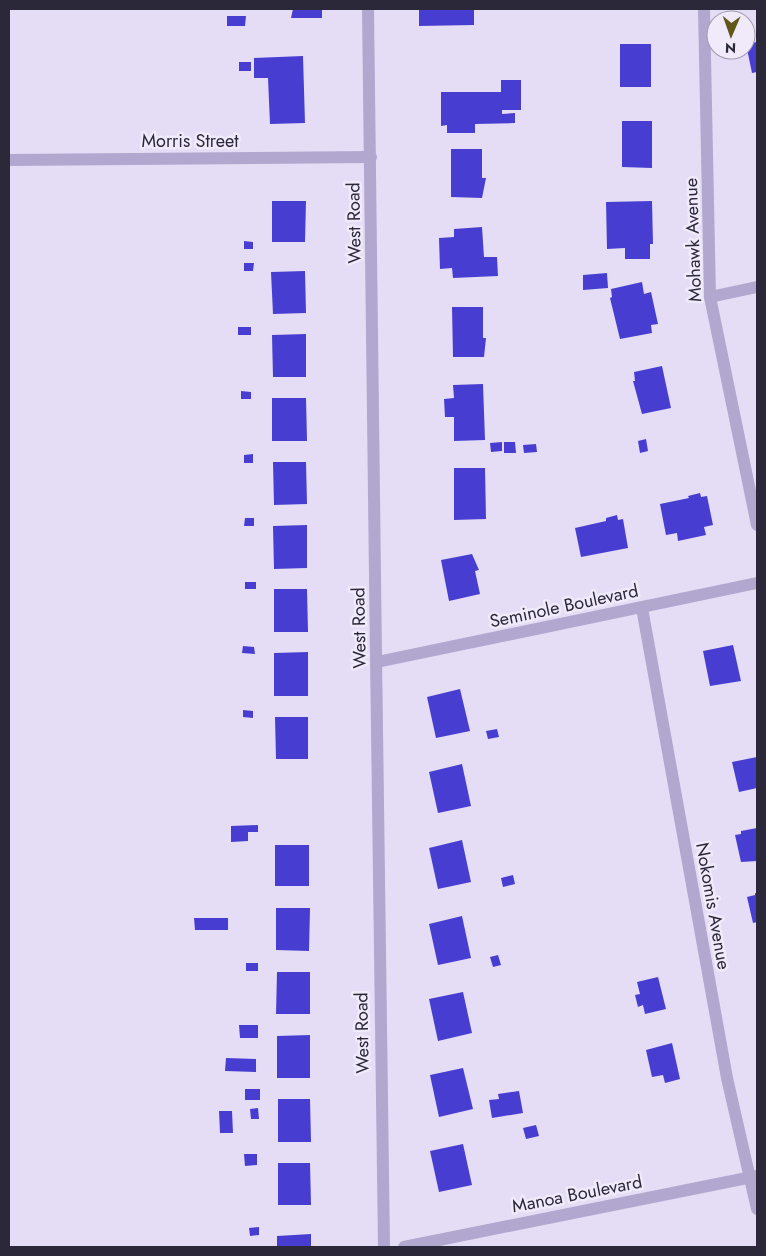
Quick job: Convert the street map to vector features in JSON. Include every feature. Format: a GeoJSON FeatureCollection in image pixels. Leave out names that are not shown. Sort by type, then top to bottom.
{"type":"FeatureCollection","features":[{"type":"Feature","properties":{"kind":"street","name":"West Road"},"geometry":{"type":"LineString","coordinates":[[368,9],[377,662],[380,1060],[384,1247]]}},
{"type":"Feature","properties":{"kind":"street","name":"Mohawk Avenue"},"geometry":{"type":"LineString","coordinates":[[704,9],[710,298],[757,525]]}},
{"type":"Feature","properties":{"kind":"street","name":"Morris Street"},"geometry":{"type":"LineString","coordinates":[[9,160],[371,157]]}},
{"type":"Feature","properties":{"kind":"street"},"geometry":{"type":"LineString","coordinates":[[710,298],[757,287]]}},
{"type":"Feature","properties":{"kind":"street","name":"Seminole Boulevard"},"geometry":{"type":"LineString","coordinates":[[377,662],[757,583]]}},
{"type":"Feature","properties":{"kind":"street","name":"Nokomis Avenue"},"geometry":{"type":"LineString","coordinates":[[642,608],[726,1078],[753,1176],[757,1209]]}},
{"type":"Feature","properties":{"kind":"street","name":"Manoa Boulevard"},"geometry":{"type":"LineString","coordinates":[[404,1247],[753,1176]]}},
{"type":"Feature","properties":{"kind":"building"},"geometry":{"type":"Polygon","coordinates":[[[293,9],[322,9],[322,18],[291,18],[293,9]]]}},
{"type":"Feature","properties":{"kind":"building"},"geometry":{"type":"Polygon","coordinates":[[[419,9],[474,9],[474,25],[419,26],[419,9]]]}},
{"type":"Feature","properties":{"kind":"building"},"geometry":{"type":"Polygon","coordinates":[[[227,16],[246,16],[245,26],[227,26],[227,16]]]}},
{"type":"Feature","properties":{"kind":"building"},"geometry":{"type":"Polygon","coordinates":[[[756,42],[757,72],[752,73],[749,60],[756,60],[756,42]]]}},
{"type":"Feature","properties":{"kind":"building"},"geometry":{"type":"Polygon","coordinates":[[[620,44],[651,44],[651,87],[620,87],[620,44]]]}},
{"type":"Feature","properties":{"kind":"building"},"geometry":{"type":"Polygon","coordinates":[[[303,56],[305,123],[270,124],[268,78],[254,78],[254,58],[303,56]]]}},
{"type":"Feature","properties":{"kind":"building"},"geometry":{"type":"Polygon","coordinates":[[[239,62],[251,62],[251,71],[239,71],[239,62]]]}},
{"type":"Feature","properties":{"kind":"building"},"geometry":{"type":"Polygon","coordinates":[[[501,80],[521,80],[521,110],[502,110],[502,114],[515,113],[515,123],[475,124],[475,133],[447,133],[447,125],[441,126],[441,92],[501,92],[501,80]]]}},
{"type":"Feature","properties":{"kind":"building"},"geometry":{"type":"Polygon","coordinates":[[[622,121],[652,121],[652,168],[622,167],[622,121]]]}},
{"type":"Feature","properties":{"kind":"building"},"geometry":{"type":"Polygon","coordinates":[[[451,149],[482,149],[482,178],[486,178],[482,198],[451,197],[451,149]]]}},
{"type":"Feature","properties":{"kind":"building"},"geometry":{"type":"Polygon","coordinates":[[[272,201],[306,201],[305,242],[272,242],[272,201]]]}},
{"type":"Feature","properties":{"kind":"building"},"geometry":{"type":"Polygon","coordinates":[[[652,201],[653,244],[650,244],[650,259],[625,259],[625,248],[607,249],[606,202],[652,201]]]}},
{"type":"Feature","properties":{"kind":"building"},"geometry":{"type":"Polygon","coordinates":[[[482,227],[484,257],[497,257],[498,276],[453,278],[452,268],[440,269],[439,238],[454,237],[454,229],[482,227]]]}},
{"type":"Feature","properties":{"kind":"building"},"geometry":{"type":"Polygon","coordinates":[[[244,241],[253,242],[253,249],[244,249],[244,241]]]}},
{"type":"Feature","properties":{"kind":"building"},"geometry":{"type":"Polygon","coordinates":[[[244,263],[254,263],[253,271],[244,271],[244,263]]]}},
{"type":"Feature","properties":{"kind":"building"},"geometry":{"type":"Polygon","coordinates":[[[305,271],[306,313],[273,314],[271,272],[305,271]]]}},
{"type":"Feature","properties":{"kind":"building"},"geometry":{"type":"Polygon","coordinates":[[[607,273],[608,288],[583,290],[583,275],[607,273]]]}},
{"type":"Feature","properties":{"kind":"building"},"geometry":{"type":"Polygon","coordinates":[[[642,282],[644,294],[651,292],[658,324],[651,325],[652,333],[620,339],[610,298],[612,297],[611,289],[642,282]]]}},
{"type":"Feature","properties":{"kind":"building"},"geometry":{"type":"Polygon","coordinates":[[[452,307],[483,307],[483,338],[486,338],[484,357],[453,357],[452,307]]]}},
{"type":"Feature","properties":{"kind":"building"},"geometry":{"type":"Polygon","coordinates":[[[238,327],[251,327],[251,335],[238,335],[238,327]]]}},
{"type":"Feature","properties":{"kind":"building"},"geometry":{"type":"Polygon","coordinates":[[[306,334],[306,377],[273,377],[272,335],[306,334]]]}},
{"type":"Feature","properties":{"kind":"building"},"geometry":{"type":"Polygon","coordinates":[[[662,366],[671,408],[642,414],[633,381],[635,381],[634,372],[662,366]]]}},
{"type":"Feature","properties":{"kind":"building"},"geometry":{"type":"Polygon","coordinates":[[[483,384],[485,440],[454,441],[454,417],[445,417],[444,399],[454,398],[453,385],[483,384]]]}},
{"type":"Feature","properties":{"kind":"building"},"geometry":{"type":"Polygon","coordinates":[[[241,391],[251,392],[251,399],[241,399],[241,391]]]}},
{"type":"Feature","properties":{"kind":"building"},"geometry":{"type":"Polygon","coordinates":[[[272,398],[306,398],[307,441],[272,441],[272,398]]]}},
{"type":"Feature","properties":{"kind":"building"},"geometry":{"type":"Polygon","coordinates":[[[646,439],[648,451],[640,453],[638,441],[646,439]]]}},
{"type":"Feature","properties":{"kind":"building"},"geometry":{"type":"Polygon","coordinates":[[[502,442],[502,451],[491,452],[490,443],[502,442]]]}},
{"type":"Feature","properties":{"kind":"building"},"geometry":{"type":"Polygon","coordinates":[[[504,442],[515,442],[516,453],[504,453],[504,442]]]}},
{"type":"Feature","properties":{"kind":"building"},"geometry":{"type":"Polygon","coordinates":[[[536,444],[537,452],[524,453],[523,445],[536,444]]]}},
{"type":"Feature","properties":{"kind":"building"},"geometry":{"type":"Polygon","coordinates":[[[253,454],[253,463],[244,463],[244,455],[253,454]]]}},
{"type":"Feature","properties":{"kind":"building"},"geometry":{"type":"Polygon","coordinates":[[[273,462],[306,462],[307,504],[274,505],[273,462]]]}},
{"type":"Feature","properties":{"kind":"building"},"geometry":{"type":"Polygon","coordinates":[[[454,468],[485,468],[486,519],[454,520],[454,468]]]}},
{"type":"Feature","properties":{"kind":"building"},"geometry":{"type":"Polygon","coordinates":[[[700,493],[701,497],[707,496],[713,525],[704,527],[706,535],[678,541],[677,533],[666,535],[660,504],[689,498],[688,496],[700,493]]]}},
{"type":"Feature","properties":{"kind":"building"},"geometry":{"type":"Polygon","coordinates":[[[617,515],[618,520],[623,519],[628,548],[581,557],[575,528],[606,521],[606,518],[617,515]]]}},
{"type":"Feature","properties":{"kind":"building"},"geometry":{"type":"Polygon","coordinates":[[[245,518],[254,518],[254,526],[244,526],[245,518]]]}},
{"type":"Feature","properties":{"kind":"building"},"geometry":{"type":"Polygon","coordinates":[[[307,525],[307,568],[274,569],[273,526],[307,525]]]}},
{"type":"Feature","properties":{"kind":"building"},"geometry":{"type":"Polygon","coordinates":[[[472,554],[479,570],[475,571],[480,594],[449,601],[441,560],[472,554]]]}},
{"type":"Feature","properties":{"kind":"building"},"geometry":{"type":"Polygon","coordinates":[[[245,582],[256,582],[256,589],[245,589],[245,582]]]}},
{"type":"Feature","properties":{"kind":"building"},"geometry":{"type":"Polygon","coordinates":[[[274,589],[307,589],[308,632],[274,632],[274,589]]]}},
{"type":"Feature","properties":{"kind":"building"},"geometry":{"type":"Polygon","coordinates":[[[733,645],[741,681],[710,686],[703,651],[733,645]]]}},
{"type":"Feature","properties":{"kind":"building"},"geometry":{"type":"Polygon","coordinates":[[[243,646],[254,647],[255,654],[242,653],[243,646]]]}},
{"type":"Feature","properties":{"kind":"building"},"geometry":{"type":"Polygon","coordinates":[[[308,652],[308,696],[274,696],[274,653],[308,652]]]}},
{"type":"Feature","properties":{"kind":"building"},"geometry":{"type":"Polygon","coordinates":[[[460,689],[470,731],[436,738],[427,697],[460,689]]]}},
{"type":"Feature","properties":{"kind":"building"},"geometry":{"type":"Polygon","coordinates":[[[243,710],[253,711],[253,718],[243,717],[243,710]]]}},
{"type":"Feature","properties":{"kind":"building"},"geometry":{"type":"Polygon","coordinates":[[[275,717],[308,717],[308,759],[276,759],[275,717]]]}},
{"type":"Feature","properties":{"kind":"building"},"geometry":{"type":"Polygon","coordinates":[[[497,729],[499,737],[488,739],[486,731],[497,729]]]}},
{"type":"Feature","properties":{"kind":"building"},"geometry":{"type":"Polygon","coordinates":[[[757,757],[757,788],[739,792],[732,762],[757,757]]]}},
{"type":"Feature","properties":{"kind":"building"},"geometry":{"type":"Polygon","coordinates":[[[462,764],[471,806],[438,813],[429,772],[462,764]]]}},
{"type":"Feature","properties":{"kind":"building"},"geometry":{"type":"Polygon","coordinates":[[[258,825],[258,832],[248,832],[248,841],[231,842],[231,826],[258,825]]]}},
{"type":"Feature","properties":{"kind":"building"},"geometry":{"type":"Polygon","coordinates":[[[757,828],[757,861],[741,862],[735,835],[741,834],[741,831],[757,828]]]}},
{"type":"Feature","properties":{"kind":"building"},"geometry":{"type":"Polygon","coordinates":[[[462,840],[471,882],[438,889],[429,848],[462,840]]]}},
{"type":"Feature","properties":{"kind":"building"},"geometry":{"type":"Polygon","coordinates":[[[275,845],[309,845],[309,886],[275,886],[275,845]]]}},
{"type":"Feature","properties":{"kind":"building"},"geometry":{"type":"Polygon","coordinates":[[[513,875],[515,884],[503,887],[501,878],[513,875]]]}},
{"type":"Feature","properties":{"kind":"building"},"geometry":{"type":"Polygon","coordinates":[[[757,893],[757,922],[753,923],[747,897],[755,895],[757,893]]]}},
{"type":"Feature","properties":{"kind":"building"},"geometry":{"type":"Polygon","coordinates":[[[276,908],[310,908],[309,951],[276,950],[276,908]]]}},
{"type":"Feature","properties":{"kind":"building"},"geometry":{"type":"Polygon","coordinates":[[[462,916],[471,958],[438,965],[429,924],[462,916]]]}},
{"type":"Feature","properties":{"kind":"building"},"geometry":{"type":"Polygon","coordinates":[[[194,918],[228,918],[228,930],[195,930],[194,918]]]}},
{"type":"Feature","properties":{"kind":"building"},"geometry":{"type":"Polygon","coordinates":[[[498,955],[501,965],[493,967],[490,957],[498,955]]]}},
{"type":"Feature","properties":{"kind":"building"},"geometry":{"type":"Polygon","coordinates":[[[246,963],[258,963],[258,971],[246,971],[246,963]]]}},
{"type":"Feature","properties":{"kind":"building"},"geometry":{"type":"Polygon","coordinates":[[[277,972],[310,972],[310,1014],[276,1014],[277,972]]]}},
{"type":"Feature","properties":{"kind":"building"},"geometry":{"type":"Polygon","coordinates":[[[658,977],[666,1009],[645,1014],[643,1005],[638,1007],[635,995],[640,994],[637,982],[658,977]]]}},
{"type":"Feature","properties":{"kind":"building"},"geometry":{"type":"Polygon","coordinates":[[[463,992],[472,1033],[438,1041],[429,999],[463,992]]]}},
{"type":"Feature","properties":{"kind":"building"},"geometry":{"type":"Polygon","coordinates":[[[239,1025],[258,1025],[258,1038],[240,1038],[239,1025]]]}},
{"type":"Feature","properties":{"kind":"building"},"geometry":{"type":"Polygon","coordinates":[[[310,1035],[310,1078],[277,1078],[277,1036],[310,1035]]]}},
{"type":"Feature","properties":{"kind":"building"},"geometry":{"type":"Polygon","coordinates":[[[672,1043],[680,1079],[665,1083],[663,1075],[652,1077],[646,1050],[672,1043]]]}},
{"type":"Feature","properties":{"kind":"building"},"geometry":{"type":"Polygon","coordinates":[[[226,1058],[256,1059],[256,1072],[225,1071],[226,1058]]]}},
{"type":"Feature","properties":{"kind":"building"},"geometry":{"type":"Polygon","coordinates":[[[463,1068],[473,1109],[439,1117],[430,1075],[463,1068]]]}},
{"type":"Feature","properties":{"kind":"building"},"geometry":{"type":"Polygon","coordinates":[[[245,1089],[260,1089],[260,1100],[245,1100],[245,1089]]]}},
{"type":"Feature","properties":{"kind":"building"},"geometry":{"type":"Polygon","coordinates":[[[519,1091],[523,1113],[492,1118],[489,1100],[499,1099],[498,1094],[519,1091]]]}},
{"type":"Feature","properties":{"kind":"building"},"geometry":{"type":"Polygon","coordinates":[[[278,1099],[310,1099],[311,1142],[278,1142],[278,1099]]]}},
{"type":"Feature","properties":{"kind":"building"},"geometry":{"type":"Polygon","coordinates":[[[258,1108],[259,1119],[251,1119],[250,1109],[258,1108]]]}},
{"type":"Feature","properties":{"kind":"building"},"geometry":{"type":"Polygon","coordinates":[[[219,1111],[232,1111],[233,1133],[220,1133],[219,1111]]]}},
{"type":"Feature","properties":{"kind":"building"},"geometry":{"type":"Polygon","coordinates":[[[536,1125],[539,1136],[526,1139],[523,1128],[536,1125]]]}},
{"type":"Feature","properties":{"kind":"building"},"geometry":{"type":"Polygon","coordinates":[[[463,1144],[472,1185],[439,1192],[430,1151],[463,1144]]]}},
{"type":"Feature","properties":{"kind":"building"},"geometry":{"type":"Polygon","coordinates":[[[244,1154],[257,1154],[257,1165],[245,1166],[244,1154]]]}},
{"type":"Feature","properties":{"kind":"building"},"geometry":{"type":"Polygon","coordinates":[[[278,1163],[310,1163],[311,1205],[278,1205],[278,1163]]]}},
{"type":"Feature","properties":{"kind":"building"},"geometry":{"type":"Polygon","coordinates":[[[259,1227],[259,1235],[250,1236],[249,1228],[259,1227]]]}},
{"type":"Feature","properties":{"kind":"building"},"geometry":{"type":"Polygon","coordinates":[[[311,1234],[311,1247],[277,1247],[277,1236],[311,1234]]]}}]}
